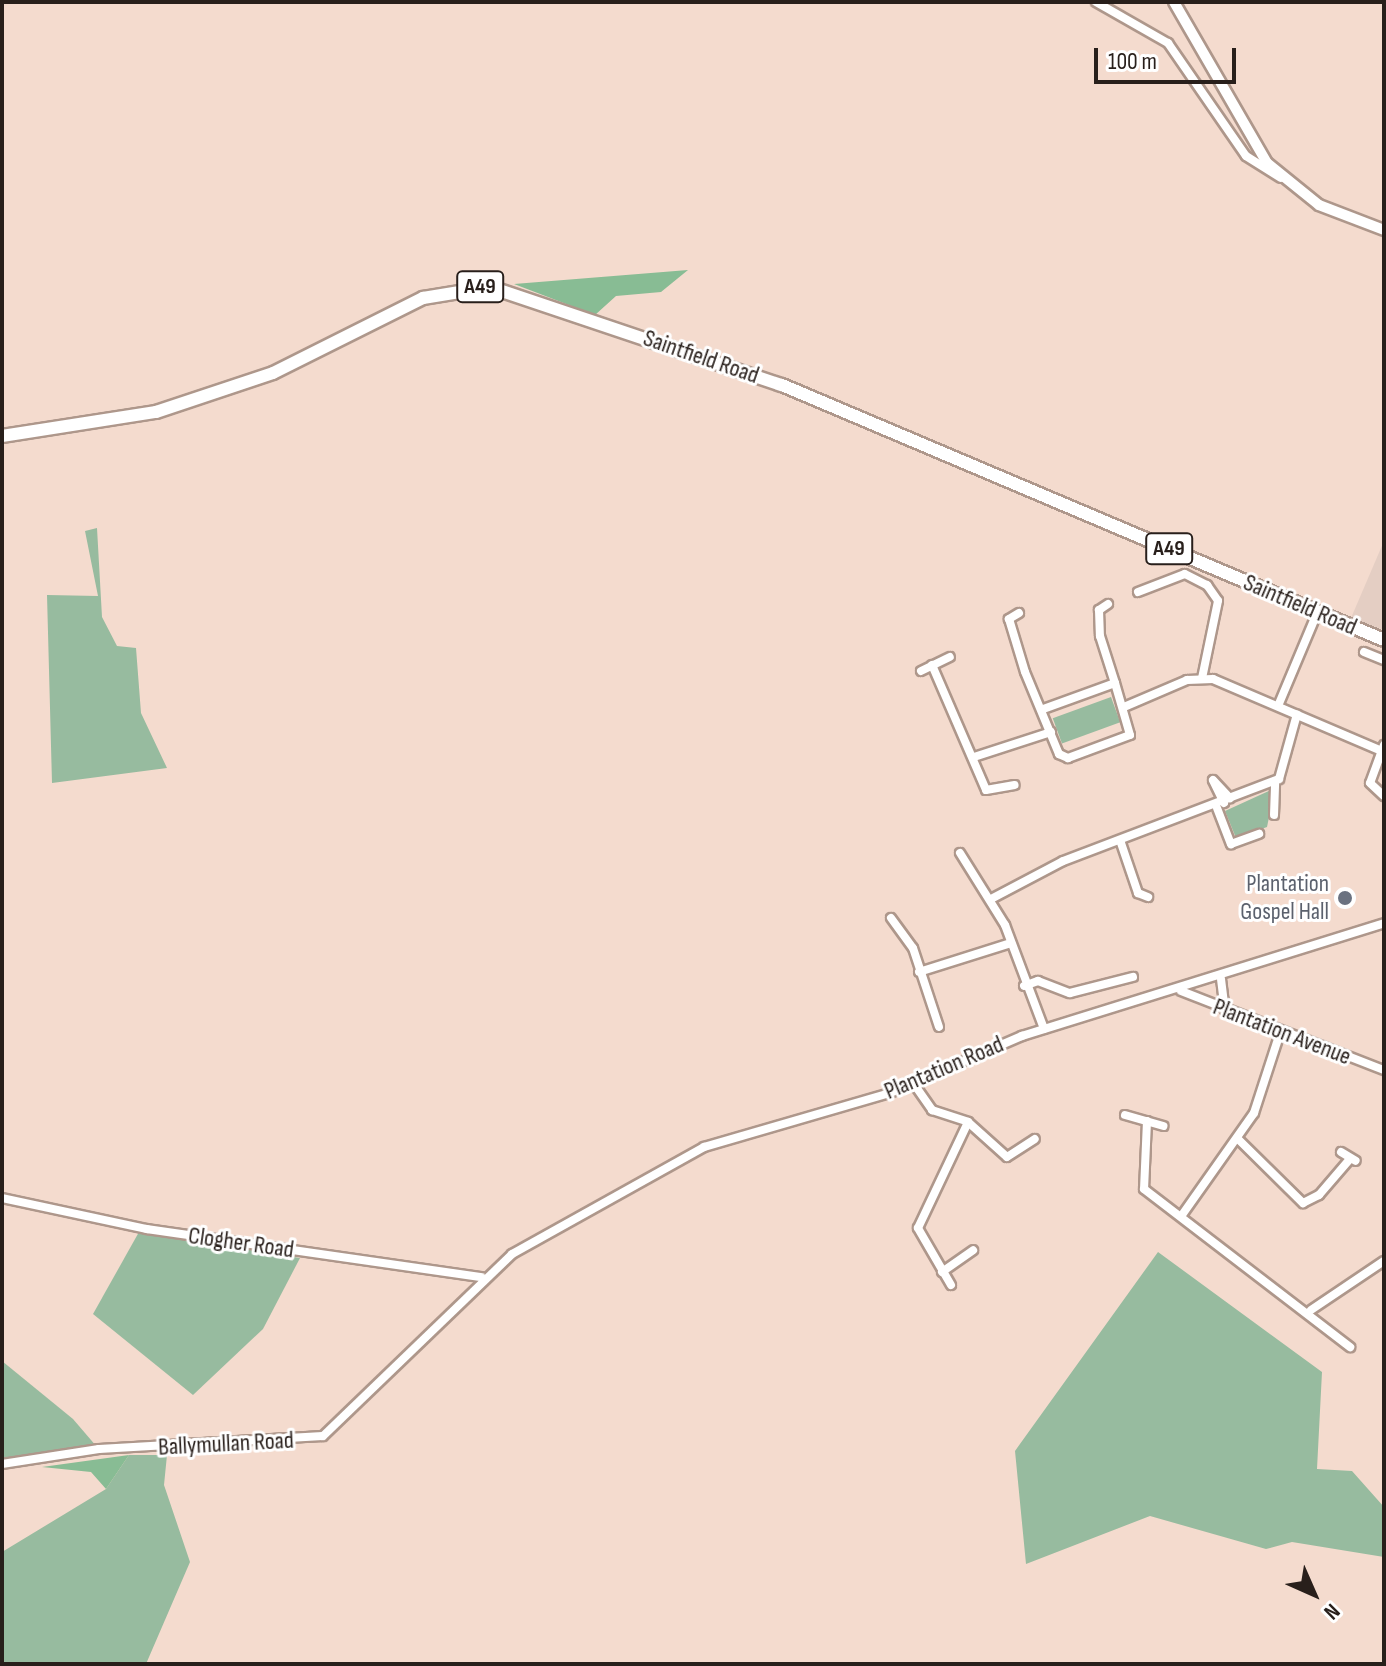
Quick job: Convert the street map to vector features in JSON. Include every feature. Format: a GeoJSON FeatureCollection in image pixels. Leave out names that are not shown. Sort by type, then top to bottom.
{"type":"FeatureCollection","features":[{"type":"Feature","properties":{"kind":"main road","name":"Saintfield Road"},"geometry":{"type":"LineString","coordinates":[[2,436],[156,412],[273,373],[423,298],[490,287],[782,385],[1384,640]]}},
{"type":"Feature","properties":{"kind":"street"},"geometry":{"type":"LineString","coordinates":[[1096,2],[1168,43],[1246,156],[1319,205],[1384,230]]}},
{"type":"Feature","properties":{"kind":"street"},"geometry":{"type":"LineString","coordinates":[[1174,2],[1252,144],[1281,178]]}},
{"type":"Feature","properties":{"kind":"street"},"geometry":{"type":"LineString","coordinates":[[1138,592],[1196,575],[1218,601]]}},
{"type":"Feature","properties":{"kind":"street"},"geometry":{"type":"LineString","coordinates":[[1218,601],[1231,599]]}},
{"type":"Feature","properties":{"kind":"street"},"geometry":{"type":"LineString","coordinates":[[1202,678],[1218,601]]}},
{"type":"Feature","properties":{"kind":"street"},"geometry":{"type":"LineString","coordinates":[[1019,613],[1004,618],[1051,732],[1068,758],[1130,735],[1094,608],[1108,604]]}},
{"type":"Feature","properties":{"kind":"street"},"geometry":{"type":"LineString","coordinates":[[1278,706],[1317,613]]}},
{"type":"Feature","properties":{"kind":"street"},"geometry":{"type":"LineString","coordinates":[[1364,652],[1384,660]]}},
{"type":"Feature","properties":{"kind":"street"},"geometry":{"type":"LineString","coordinates":[[921,671],[950,657]]}},
{"type":"Feature","properties":{"kind":"street"},"geometry":{"type":"LineString","coordinates":[[932,665],[986,790],[1015,785]]}},
{"type":"Feature","properties":{"kind":"street"},"geometry":{"type":"LineString","coordinates":[[1124,707],[1202,678],[1383,749],[1370,783],[1379,794]]}},
{"type":"Feature","properties":{"kind":"street"},"geometry":{"type":"LineString","coordinates":[[1043,709],[1115,683]]}},
{"type":"Feature","properties":{"kind":"street"},"geometry":{"type":"LineString","coordinates":[[1274,815],[1275,781],[1297,714]]}},
{"type":"Feature","properties":{"kind":"street"},"geometry":{"type":"LineString","coordinates":[[974,757],[1051,732]]}},
{"type":"Feature","properties":{"kind":"street"},"geometry":{"type":"LineString","coordinates":[[991,899],[1044,869],[1121,843],[1275,781]]}},
{"type":"Feature","properties":{"kind":"street"},"geometry":{"type":"LineString","coordinates":[[1224,803],[1231,844],[1259,834]]}},
{"type":"Feature","properties":{"kind":"street"},"geometry":{"type":"LineString","coordinates":[[1121,843],[1135,895],[1148,897]]}},
{"type":"Feature","properties":{"kind":"street"},"geometry":{"type":"LineString","coordinates":[[960,853],[973,863],[991,899],[1044,1029]]}},
{"type":"Feature","properties":{"kind":"street"},"geometry":{"type":"LineString","coordinates":[[891,918],[919,972],[939,1027]]}},
{"type":"Feature","properties":{"kind":"street","name":"Plantation Road"},"geometry":{"type":"LineString","coordinates":[[482,1277],[551,1230],[704,1147],[914,1084],[1044,1029],[1221,979],[1384,923]]}},
{"type":"Feature","properties":{"kind":"street"},"geometry":{"type":"LineString","coordinates":[[919,972],[1011,943]]}},
{"type":"Feature","properties":{"kind":"street"},"geometry":{"type":"LineString","coordinates":[[1024,986],[1038,981],[1070,993],[1133,977]]}},
{"type":"Feature","properties":{"kind":"street"},"geometry":{"type":"LineString","coordinates":[[1221,979],[1225,1010]]}},
{"type":"Feature","properties":{"kind":"street","name":"Plantation Avenue"},"geometry":{"type":"LineString","coordinates":[[1181,991],[1280,1033],[1384,1070]]}},
{"type":"Feature","properties":{"kind":"street"},"geometry":{"type":"LineString","coordinates":[[1182,1215],[1237,1138],[1261,1098],[1280,1033]]}},
{"type":"Feature","properties":{"kind":"street"},"geometry":{"type":"LineString","coordinates":[[914,1084],[932,1110],[968,1122],[1007,1157],[1035,1139]]}},
{"type":"Feature","properties":{"kind":"street"},"geometry":{"type":"LineString","coordinates":[[1125,1115],[1163,1126]]}},
{"type":"Feature","properties":{"kind":"street"},"geometry":{"type":"LineString","coordinates":[[1147,1121],[1139,1181],[1311,1310],[1350,1347]]}},
{"type":"Feature","properties":{"kind":"street"},"geometry":{"type":"LineString","coordinates":[[951,1285],[918,1228],[968,1122]]}},
{"type":"Feature","properties":{"kind":"street"},"geometry":{"type":"LineString","coordinates":[[1237,1138],[1303,1203],[1319,1195],[1352,1160],[1341,1152]]}},
{"type":"Feature","properties":{"kind":"street","name":"Clogher Road"},"geometry":{"type":"LineString","coordinates":[[2,1198],[147,1229],[482,1277]]}},
{"type":"Feature","properties":{"kind":"street"},"geometry":{"type":"LineString","coordinates":[[942,1272],[973,1250]]}},
{"type":"Feature","properties":{"kind":"street"},"geometry":{"type":"LineString","coordinates":[[1311,1310],[1384,1261]]}},
{"type":"Feature","properties":{"kind":"street","name":"Ballymullan Road"},"geometry":{"type":"LineString","coordinates":[[2,1464],[99,1449],[323,1436],[482,1277]]}},
{"type":"Feature","properties":{"kind":"shaded area"},"geometry":{"type":"Polygon","coordinates":[[[1384,541],[1384,630],[1351,618],[1384,541]]]}},
{"type":"Feature","properties":{"kind":"green space"},"geometry":{"type":"Polygon","coordinates":[[[688,270],[661,292],[616,296],[595,315],[514,284],[688,270]]]}},
{"type":"Feature","properties":{"kind":"green space"},"geometry":{"type":"Polygon","coordinates":[[[97,528],[102,617],[117,646],[136,648],[141,713],[167,768],[52,783],[47,595],[98,596],[85,531],[97,528]]]}},
{"type":"Feature","properties":{"kind":"green space"},"geometry":{"type":"Polygon","coordinates":[[[1111,697],[1120,722],[1062,744],[1053,718],[1111,697]]]}},
{"type":"Feature","properties":{"kind":"green space"},"geometry":{"type":"Polygon","coordinates":[[[1275,788],[1267,827],[1236,838],[1225,811],[1275,788]]]}},
{"type":"Feature","properties":{"kind":"green space"},"geometry":{"type":"Polygon","coordinates":[[[139,1232],[300,1258],[263,1329],[193,1395],[93,1314],[139,1232]]]}},
{"type":"Feature","properties":{"kind":"green space"},"geometry":{"type":"Polygon","coordinates":[[[1158,1252],[1322,1372],[1317,1469],[1352,1471],[1384,1507],[1384,1557],[1292,1542],[1266,1549],[1150,1516],[1026,1564],[1015,1451],[1158,1252]]]}},
{"type":"Feature","properties":{"kind":"green space"},"geometry":{"type":"Polygon","coordinates":[[[2,1361],[73,1419],[97,1447],[2,1460],[2,1361]]]}},
{"type":"Feature","properties":{"kind":"green space"},"geometry":{"type":"Polygon","coordinates":[[[129,1455],[167,1455],[164,1485],[190,1562],[146,1664],[2,1664],[2,1552],[106,1489],[129,1455]]]}},
{"type":"Feature","properties":{"kind":"green space"},"geometry":{"type":"Polygon","coordinates":[[[129,1455],[106,1489],[91,1472],[42,1467],[129,1455]]]}},
{"type":"Feature","properties":{"kind":"place","name":"Plantation Gospel Hall"},"geometry":{"type":"Point","coordinates":[1345,898]}}]}
